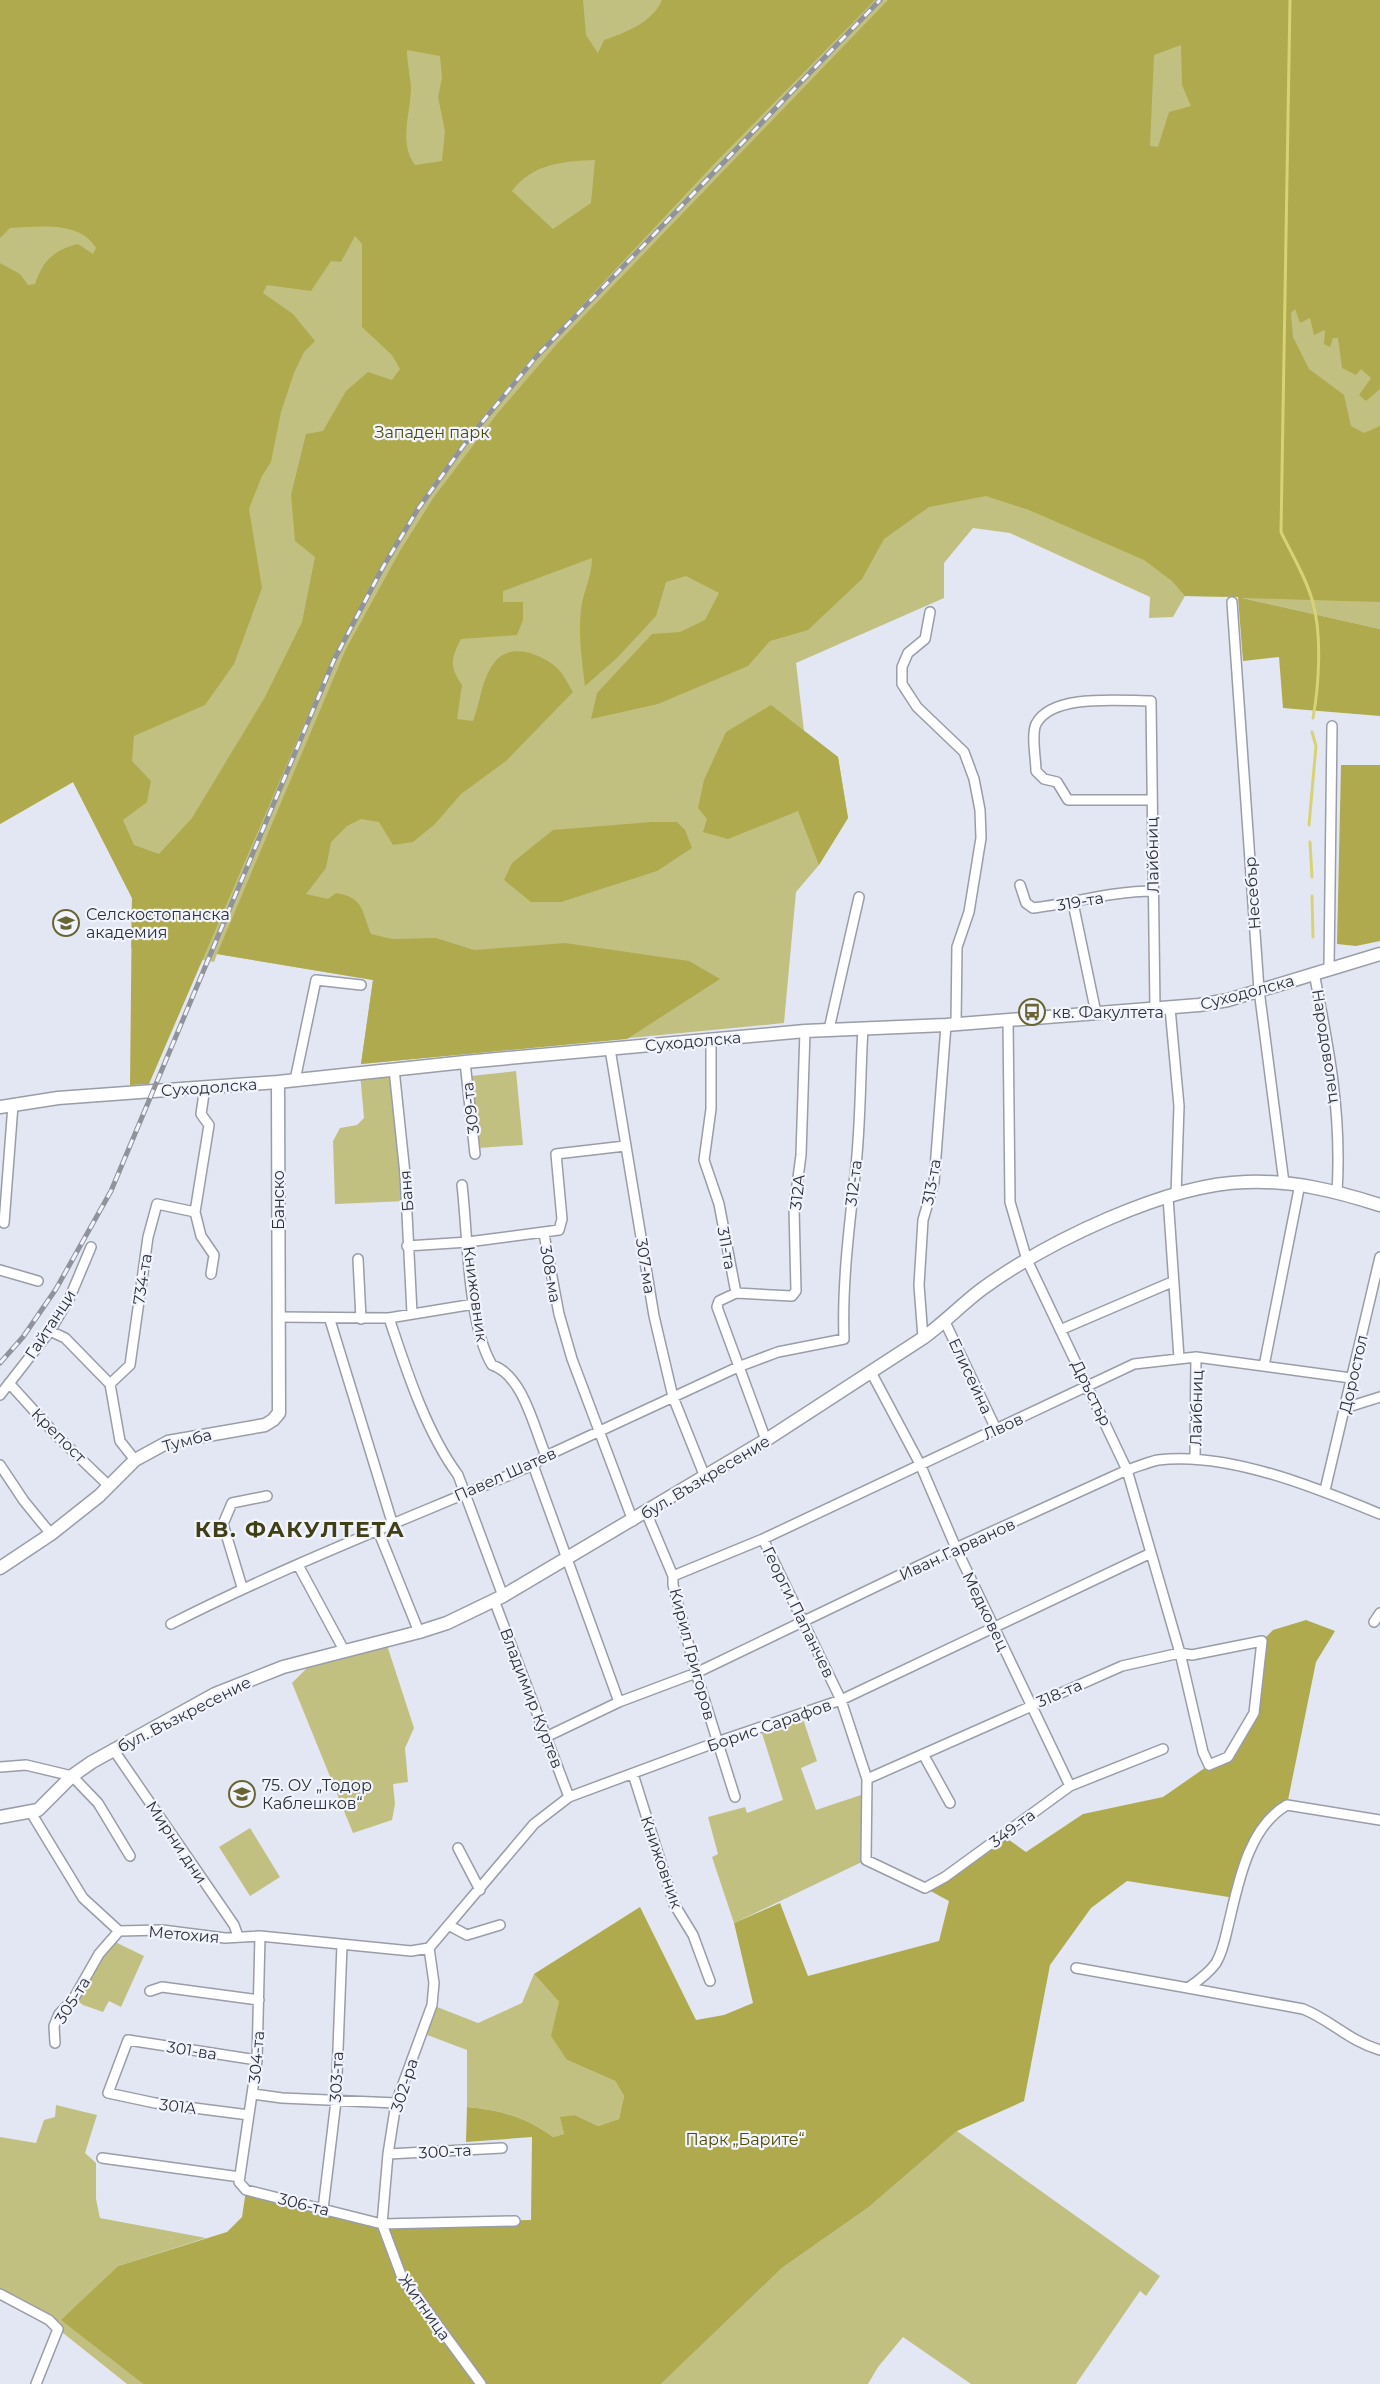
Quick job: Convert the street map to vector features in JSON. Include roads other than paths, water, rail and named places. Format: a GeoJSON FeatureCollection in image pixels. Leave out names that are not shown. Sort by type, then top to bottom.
{"type":"FeatureCollection","features":[{"type":"Feature","properties":{"kind":"street","name":"Несебър"},"geometry":{"type":"LineString","coordinates":[[1232,602],[1259,990],[1284,1183]]}},
{"type":"Feature","properties":{"kind":"street","name":"313-та"},"geometry":{"type":"LineString","coordinates":[[923,1338],[919,1286],[922,1230],[934,1182],[957,947],[969,912],[981,838],[980,810],[974,779],[964,752],[917,707],[902,684],[902,667],[908,653],[925,639],[930,612]]}},
{"type":"Feature","properties":{"kind":"street","name":"Лайбниц"},"geometry":{"type":"LineString","coordinates":[[1152,800],[1068,800],[1057,782],[1044,779],[1036,771],[1035,726],[1045,712],[1078,702],[1151,701],[1155,1009]]}},
{"type":"Feature","properties":{"kind":"street"},"geometry":{"type":"LineString","coordinates":[[1329,968],[1332,726]]}},
{"type":"Feature","properties":{"kind":"street","name":"319-та"},"geometry":{"type":"LineString","coordinates":[[1020,885],[1026,903],[1033,908],[1073,903],[1132,891],[1153,891]]}},
{"type":"Feature","properties":{"kind":"street"},"geometry":{"type":"LineString","coordinates":[[829,1029],[859,897]]}},
{"type":"Feature","properties":{"kind":"street"},"geometry":{"type":"LineString","coordinates":[[1073,903],[1096,1013]]}},
{"type":"Feature","properties":{"kind":"street","name":"Суходолска"},"geometry":{"type":"LineString","coordinates":[[0,1107],[58,1098],[278,1082],[465,1062],[829,1029],[951,1024],[1170,1008],[1227,1000],[1380,954]]}},
{"type":"Feature","properties":{"kind":"street","name":"Народоволец"},"geometry":{"type":"LineString","coordinates":[[1314,973],[1334,1075],[1340,1152],[1337,1192]]}},
{"type":"Feature","properties":{"kind":"street"},"geometry":{"type":"LineString","coordinates":[[296,1080],[316,980],[361,986]]}},
{"type":"Feature","properties":{"kind":"street","name":"Лайбниц"},"geometry":{"type":"LineString","coordinates":[[1170,1008],[1179,1106],[1172,1196],[1172,1282],[1179,1358]]}},
{"type":"Feature","properties":{"kind":"street","name":"Дръстър"},"geometry":{"type":"LineString","coordinates":[[1008,1020],[1010,1202],[1027,1260],[1089,1386],[1127,1470],[1180,1653],[1203,1752],[1209,1765]]}},
{"type":"Feature","properties":{"kind":"street","name":"312-та"},"geometry":{"type":"LineString","coordinates":[[844,1339],[843,1304],[849,1213],[855,1174],[863,1028]]}},
{"type":"Feature","properties":{"kind":"street","name":"312А"},"geometry":{"type":"LineString","coordinates":[[735,1293],[792,1296],[796,1291],[794,1208],[801,1155],[806,1031]]}},
{"type":"Feature","properties":{"kind":"street","name":"311-та"},"geometry":{"type":"LineString","coordinates":[[711,1040],[711,1109],[704,1160],[718,1204],[735,1293],[719,1301],[717,1307],[766,1440]]}},
{"type":"Feature","properties":{"kind":"street","name":"307-ма"},"geometry":{"type":"LineString","coordinates":[[610,1049],[654,1316],[673,1397],[705,1477]]}},
{"type":"Feature","properties":{"kind":"street","name":"309-та"},"geometry":{"type":"LineString","coordinates":[[465,1062],[475,1154]]}},
{"type":"Feature","properties":{"kind":"street","name":"Баня"},"geometry":{"type":"LineString","coordinates":[[394,1069],[408,1210],[407,1246],[412,1313]]}},
{"type":"Feature","properties":{"kind":"street","name":"Банско"},"geometry":{"type":"LineString","coordinates":[[278,1082],[278,1317]]}},
{"type":"Feature","properties":{"kind":"street"},"geometry":{"type":"LineString","coordinates":[[205,1088],[201,1114],[209,1125],[195,1212],[201,1236],[214,1255],[211,1274]]}},
{"type":"Feature","properties":{"kind":"street"},"geometry":{"type":"LineString","coordinates":[[4,1223],[14,1105]]}},
{"type":"Feature","properties":{"kind":"street","name":"308-ма"},"geometry":{"type":"LineString","coordinates":[[598,1432],[559,1314],[544,1234],[559,1230],[562,1219],[556,1154],[625,1146]]}},
{"type":"Feature","properties":{"kind":"street","name":"бул. Възкресение"},"geometry":{"type":"LineString","coordinates":[[30,1811],[38,1810],[72,1776],[113,1749],[215,1694],[283,1667],[419,1632],[498,1598],[569,1559],[766,1440],[923,1338],[981,1290],[1027,1260],[1098,1225],[1172,1196],[1205,1186],[1235,1183],[1300,1184],[1380,1205]]}},
{"type":"Feature","properties":{"kind":"street"},"geometry":{"type":"LineString","coordinates":[[1264,1366],[1300,1184]]}},
{"type":"Feature","properties":{"kind":"street","name":"Книжовник"},"geometry":{"type":"LineString","coordinates":[[462,1185],[474,1304],[484,1352],[492,1365],[503,1369],[518,1389],[546,1456]]}},
{"type":"Feature","properties":{"kind":"street","name":"734-та"},"geometry":{"type":"LineString","coordinates":[[110,1384],[130,1365],[148,1237],[157,1204],[195,1212]]}},
{"type":"Feature","properties":{"kind":"street"},"geometry":{"type":"LineString","coordinates":[[407,1246],[544,1234]]}},
{"type":"Feature","properties":{"kind":"street","name":"Гайтанци"},"geometry":{"type":"LineString","coordinates":[[0,1395],[50,1331],[70,1297],[92,1247]]}},
{"type":"Feature","properties":{"kind":"street","name":"Доростол"},"geometry":{"type":"LineString","coordinates":[[1325,1490],[1380,1257]]}},
{"type":"Feature","properties":{"kind":"street"},"geometry":{"type":"LineString","coordinates":[[358,1259],[361,1319]]}},
{"type":"Feature","properties":{"kind":"street"},"geometry":{"type":"LineString","coordinates":[[0,1270],[38,1281]]}},
{"type":"Feature","properties":{"kind":"street"},"geometry":{"type":"LineString","coordinates":[[1060,1330],[1172,1282]]}},
{"type":"Feature","properties":{"kind":"street"},"geometry":{"type":"LineString","coordinates":[[278,1317],[330,1320],[389,1318],[474,1304]]}},
{"type":"Feature","properties":{"kind":"street","name":"Тумба"},"geometry":{"type":"LineString","coordinates":[[0,1568],[51,1534],[110,1486],[135,1460],[168,1442],[265,1425],[273,1420],[281,1403],[278,1317]]}},
{"type":"Feature","properties":{"kind":"street","name":"Владимир Куртев"},"geometry":{"type":"LineString","coordinates":[[389,1318],[406,1370],[465,1494],[498,1598],[569,1797]]}},
{"type":"Feature","properties":{"kind":"street"},"geometry":{"type":"LineString","coordinates":[[330,1320],[392,1522]]}},
{"type":"Feature","properties":{"kind":"street","name":"Елисейна"},"geometry":{"type":"LineString","coordinates":[[945,1322],[996,1429]]}},
{"type":"Feature","properties":{"kind":"street"},"geometry":{"type":"LineString","coordinates":[[50,1331],[65,1338],[110,1384],[120,1441],[135,1460]]}},
{"type":"Feature","properties":{"kind":"street","name":"Павел Шатев"},"geometry":{"type":"LineString","coordinates":[[171,1624],[242,1587],[298,1565],[377,1528],[533,1465],[546,1456],[738,1367],[778,1352],[844,1339]]}},
{"type":"Feature","properties":{"kind":"street","name":"Лайбниц"},"geometry":{"type":"LineString","coordinates":[[1195,1459],[1196,1357]]}},
{"type":"Feature","properties":{"kind":"street","name":"Лвов"},"geometry":{"type":"LineString","coordinates":[[673,1576],[763,1539],[1134,1364],[1196,1357],[1351,1378]]}},
{"type":"Feature","properties":{"kind":"street","name":"Медковец"},"geometry":{"type":"LineString","coordinates":[[871,1372],[920,1464],[956,1548],[1070,1786]]}},
{"type":"Feature","properties":{"kind":"street","name":"Крепост"},"geometry":{"type":"LineString","coordinates":[[9,1383],[56,1435],[110,1486]]}},
{"type":"Feature","properties":{"kind":"street"},"geometry":{"type":"LineString","coordinates":[[1345,1408],[1380,1397]]}},
{"type":"Feature","properties":{"kind":"street"},"geometry":{"type":"LineString","coordinates":[[598,1432],[633,1521]]}},
{"type":"Feature","properties":{"kind":"street","name":"Иван Гарванов"},"geometry":{"type":"LineString","coordinates":[[548,1736],[619,1702],[696,1672],[805,1622],[956,1548],[1127,1470],[1157,1460],[1195,1459],[1255,1470],[1325,1490],[1380,1514]]}},
{"type":"Feature","properties":{"kind":"street"},"geometry":{"type":"LineString","coordinates":[[0,1465],[24,1501],[51,1534]]}},
{"type":"Feature","properties":{"kind":"street"},"geometry":{"type":"LineString","coordinates":[[533,1465],[619,1702]]}},
{"type":"Feature","properties":{"kind":"street"},"geometry":{"type":"LineString","coordinates":[[242,1587],[223,1524],[232,1503],[267,1496]]}},
{"type":"Feature","properties":{"kind":"street","name":"Кирил Григоров"},"geometry":{"type":"LineString","coordinates":[[646,1512],[673,1576],[673,1585],[696,1672],[735,1797]]}},
{"type":"Feature","properties":{"kind":"street"},"geometry":{"type":"LineString","coordinates":[[377,1528],[419,1632]]}},
{"type":"Feature","properties":{"kind":"street","name":"Георги Папанчев"},"geometry":{"type":"LineString","coordinates":[[763,1539],[841,1700],[867,1779],[866,1860]]}},
{"type":"Feature","properties":{"kind":"street","name":"Борис Сарафов"},"geometry":{"type":"LineString","coordinates":[[429,1948],[450,1926],[534,1824],[569,1797],[717,1742],[841,1700],[1151,1553]]}},
{"type":"Feature","properties":{"kind":"street"},"geometry":{"type":"LineString","coordinates":[[298,1565],[345,1652]]}},
{"type":"Feature","properties":{"kind":"street"},"geometry":{"type":"LineString","coordinates":[[1374,1622],[1380,1613]]}},
{"type":"Feature","properties":{"kind":"street","name":"318-та"},"geometry":{"type":"LineString","coordinates":[[867,1779],[1031,1704],[1122,1666],[1180,1653],[1192,1655],[1262,1641],[1254,1713],[1227,1756],[1209,1765]]}},
{"type":"Feature","properties":{"kind":"street","name":"Мирни дни"},"geometry":{"type":"LineString","coordinates":[[113,1749],[234,1925],[238,1936]]}},
{"type":"Feature","properties":{"kind":"street","name":"349-та"},"geometry":{"type":"LineString","coordinates":[[866,1860],[925,1888],[945,1877],[1070,1786],[1163,1749]]}},
{"type":"Feature","properties":{"kind":"street"},"geometry":{"type":"LineString","coordinates":[[923,1754],[950,1803]]}},
{"type":"Feature","properties":{"kind":"street"},"geometry":{"type":"LineString","coordinates":[[0,1767],[26,1765],[72,1776],[98,1803],[130,1856]]}},
{"type":"Feature","properties":{"kind":"street","name":"Книжовник"},"geometry":{"type":"LineString","coordinates":[[633,1774],[674,1904],[693,1935],[710,1981]]}},
{"type":"Feature","properties":{"kind":"street"},"geometry":{"type":"LineString","coordinates":[[1188,1988],[1215,1963],[1223,1946],[1242,1870],[1264,1825],[1274,1812],[1287,1805],[1380,1820]]}},
{"type":"Feature","properties":{"kind":"street"},"geometry":{"type":"LineString","coordinates":[[0,1817],[30,1811],[83,1898],[119,1931]]}},
{"type":"Feature","properties":{"kind":"street"},"geometry":{"type":"LineString","coordinates":[[458,1848],[480,1890]]}},
{"type":"Feature","properties":{"kind":"street"},"geometry":{"type":"LineString","coordinates":[[450,1926],[467,1935],[500,1925]]}},
{"type":"Feature","properties":{"kind":"street","name":"Метохия"},"geometry":{"type":"LineString","coordinates":[[119,1931],[162,1930],[225,1938],[260,1936],[411,1951],[429,1948]]}},
{"type":"Feature","properties":{"kind":"street","name":"305-та"},"geometry":{"type":"LineString","coordinates":[[55,2043],[54,2026],[59,2014],[75,1998],[99,1954],[119,1931]]}},
{"type":"Feature","properties":{"kind":"street","name":"304-та"},"geometry":{"type":"LineString","coordinates":[[240,2177],[257,2060],[260,1936]]}},
{"type":"Feature","properties":{"kind":"street","name":"303-та"},"geometry":{"type":"LineString","coordinates":[[323,2209],[336,2101],[342,1945]]}},
{"type":"Feature","properties":{"kind":"street","name":"302-ра"},"geometry":{"type":"LineString","coordinates":[[382,2224],[388,2154],[396,2103],[432,2005],[434,1983],[429,1948]]}},
{"type":"Feature","properties":{"kind":"street"},"geometry":{"type":"LineString","coordinates":[[1076,1968],[1304,2009],[1316,2014],[1347,2037],[1380,2050]]}},
{"type":"Feature","properties":{"kind":"street"},"geometry":{"type":"LineString","coordinates":[[150,1991],[162,1987],[259,2000]]}},
{"type":"Feature","properties":{"kind":"street","name":"301-ва"},"geometry":{"type":"LineString","coordinates":[[108,2093],[128,2040],[257,2060]]}},
{"type":"Feature","properties":{"kind":"street","name":"301А"},"geometry":{"type":"LineString","coordinates":[[108,2093],[155,2103],[249,2115]]}},
{"type":"Feature","properties":{"kind":"street"},"geometry":{"type":"LineString","coordinates":[[253,2094],[396,2103]]}},
{"type":"Feature","properties":{"kind":"street","name":"300-та"},"geometry":{"type":"LineString","coordinates":[[388,2154],[502,2148]]}},
{"type":"Feature","properties":{"kind":"street"},"geometry":{"type":"LineString","coordinates":[[102,2158],[240,2177]]}},
{"type":"Feature","properties":{"kind":"street","name":"306-та"},"geometry":{"type":"LineString","coordinates":[[240,2177],[239,2182],[246,2190],[382,2224],[515,2221]]}},
{"type":"Feature","properties":{"kind":"street","name":"Житница"},"geometry":{"type":"LineString","coordinates":[[382,2224],[401,2275],[481,2384]]}},
{"type":"Feature","properties":{"kind":"street"},"geometry":{"type":"LineString","coordinates":[[0,2294],[49,2320],[58,2329],[36,2384]]}},
{"type":"Feature","properties":{"kind":"waterway"},"geometry":{"type":"LineString","coordinates":[[1290,0],[1281,532],[1307,585],[1316,616],[1319,660],[1313,718]]}},
{"type":"Feature","properties":{"kind":"waterway"},"geometry":{"type":"LineString","coordinates":[[1309,825],[1316,746],[1312,732]]}},
{"type":"Feature","properties":{"kind":"waterway"},"geometry":{"type":"LineString","coordinates":[[1310,842],[1312,877]]}},
{"type":"Feature","properties":{"kind":"waterway"},"geometry":{"type":"LineString","coordinates":[[1312,896],[1313,937]]}},
{"type":"Feature","properties":{"kind":"railway"},"geometry":{"type":"LineString","coordinates":[[0,1363],[23,1337],[56,1289],[111,1191],[334,660],[383,567],[418,509],[469,438],[536,357],[880,0]]}},
{"type":"Feature","properties":{"kind":"place","name":"Селскостопанска академия"},"geometry":{"type":"Point","coordinates":[66,923]}},
{"type":"Feature","properties":{"kind":"place","name":"кв. Факултета"},"geometry":{"type":"Point","coordinates":[1032,1012]}},
{"type":"Feature","properties":{"kind":"place","name":"75. ОУ „Тодор Каблешков“"},"geometry":{"type":"Point","coordinates":[242,1794]}},
{"type":"Feature","properties":{"kind":"district","name":"КВ. ФАКУЛТЕТА"},"geometry":{"type":"Point","coordinates":[300,1529]}},
{"type":"Feature","properties":{"kind":"park label","name":"Западен парк"},"geometry":{"type":"Point","coordinates":[432,432]}},
{"type":"Feature","properties":{"kind":"park label","name":"Парк „Барите“"},"geometry":{"type":"Point","coordinates":[745,2139]}}]}
